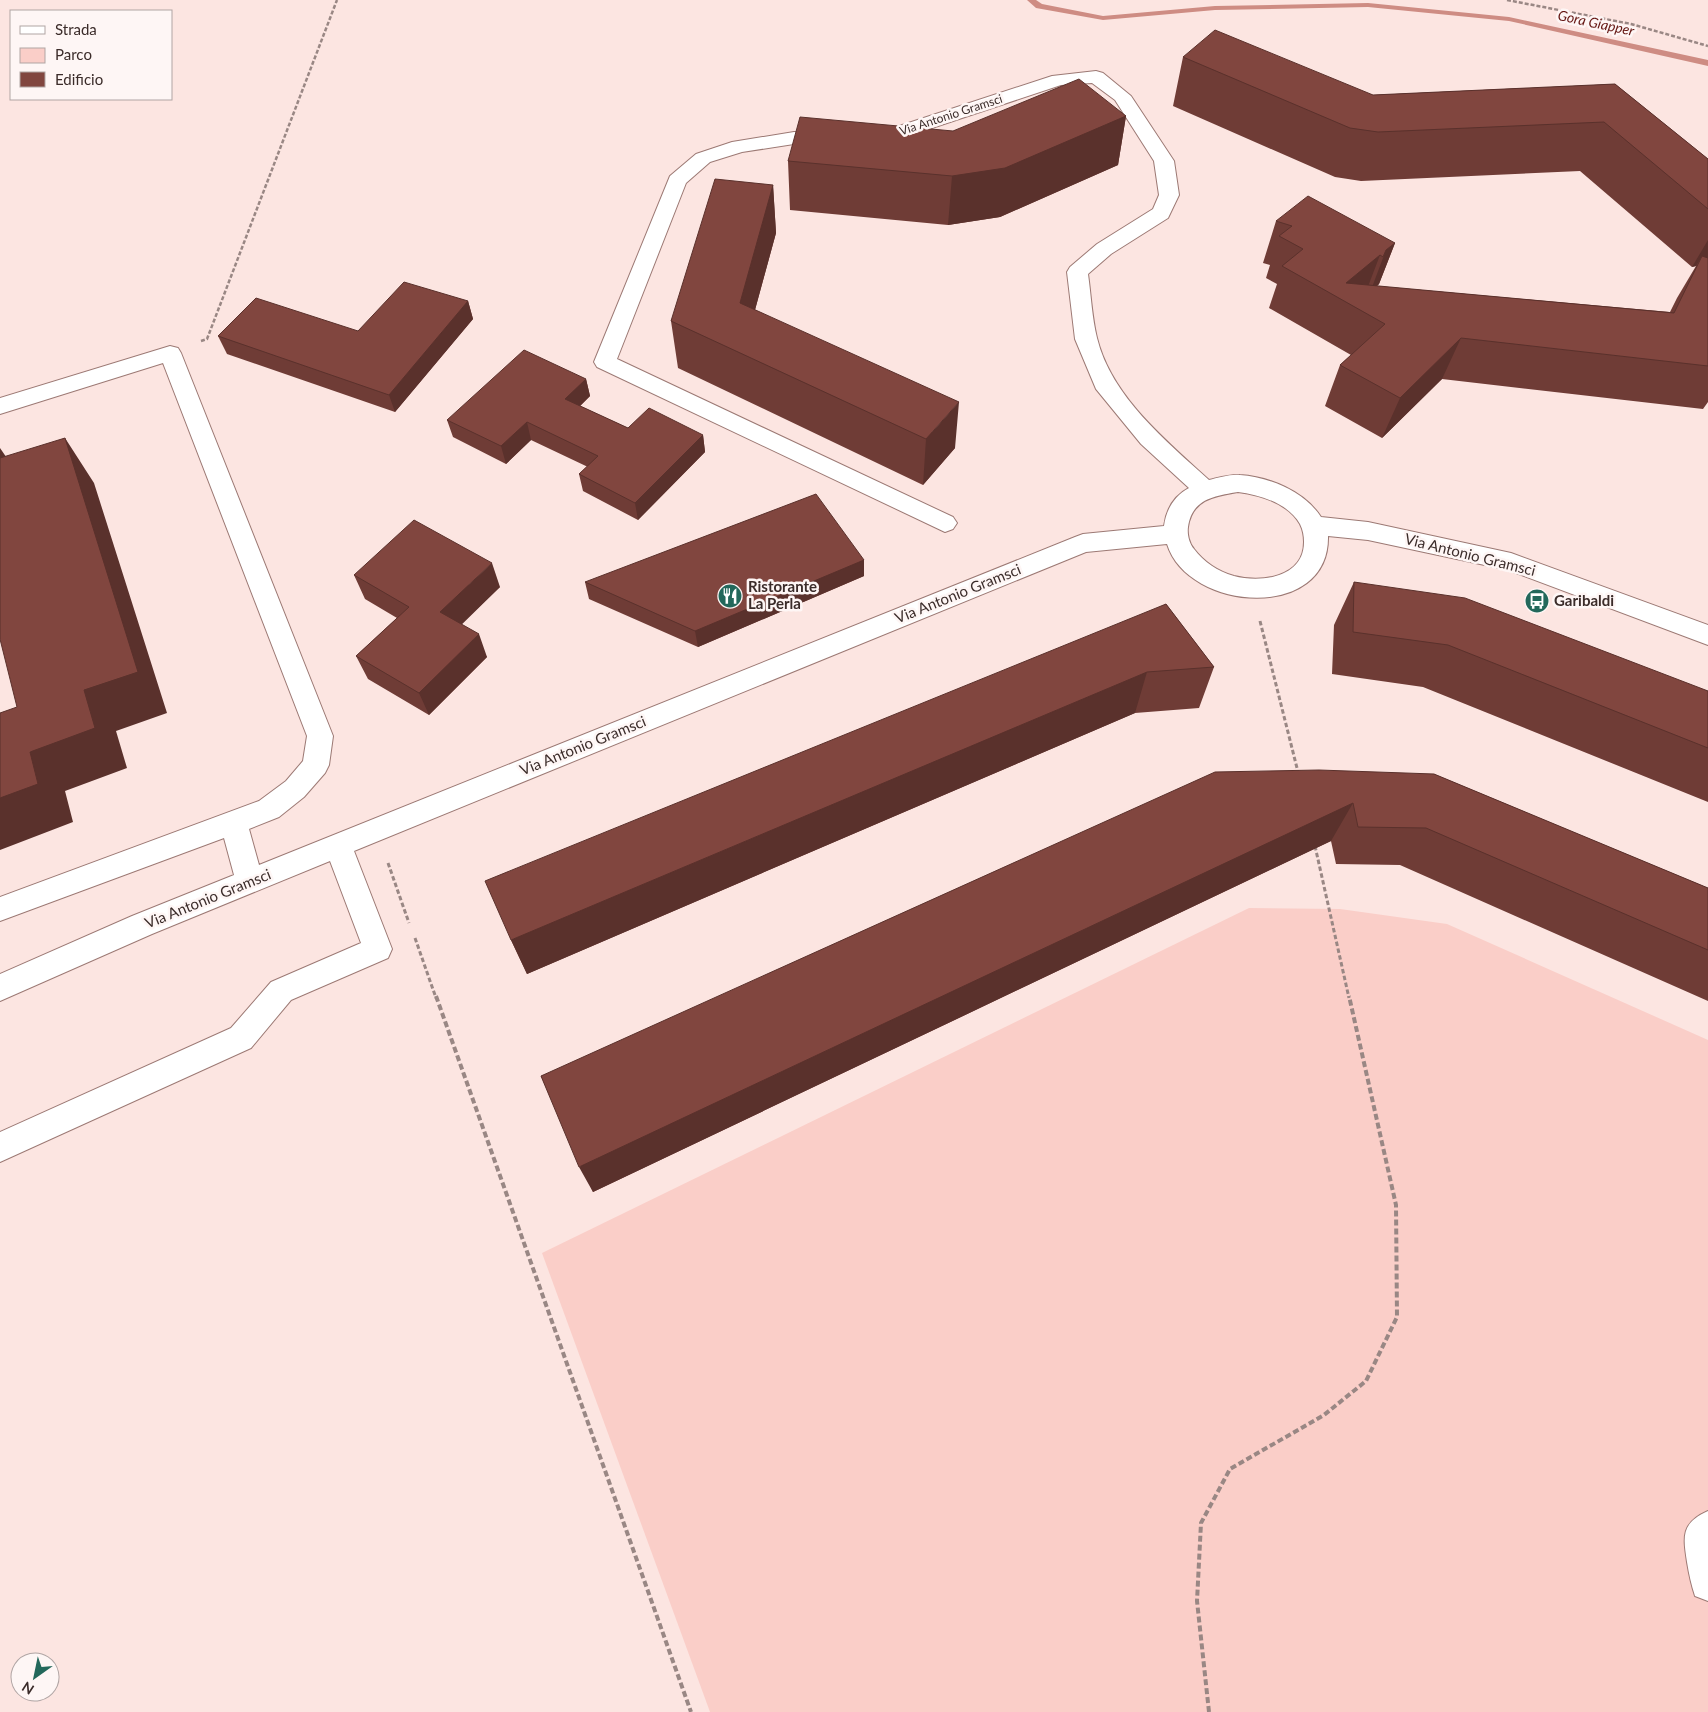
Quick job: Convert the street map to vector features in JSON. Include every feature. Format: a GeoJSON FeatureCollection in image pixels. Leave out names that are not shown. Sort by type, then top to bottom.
{"type":"FeatureCollection","features":[{"type":"Feature","properties":{"kind":"street","name":"Via Antonio Gramsci"},"geometry":{"type":"LineString","coordinates":[[945,523],[605,362],[677,180],[703,158],[739,146],[794,138],[892,135],[1059,80],[1096,77],[1122,96],[1164,161],[1169,196],[1161,213],[1104,249],[1077,272],[1086,340],[1107,389],[1149,438],[1204,489]]}},
{"type":"Feature","properties":{"kind":"street"},"geometry":{"type":"LineString","coordinates":[[0,406],[170,353],[320,736],[316,765],[295,788],[270,809],[0,909]]}},
{"type":"Feature","properties":{"kind":"street"},"geometry":{"type":"LineString","coordinates":[[1238,483],[1270,490],[1286,497],[1299,508],[1312,525],[1316,538],[1316,548],[1314,557],[1304,572],[1286,584],[1270,588],[1251,589],[1232,586],[1204,574],[1191,564],[1181,552],[1174,534],[1179,510],[1191,496],[1204,489],[1238,483]]}},
{"type":"Feature","properties":{"kind":"street","name":"Via Antonio Gramsci"},"geometry":{"type":"LineString","coordinates":[[1312,525],[1368,531],[1511,562],[1708,635]]}},
{"type":"Feature","properties":{"kind":"street","name":"Via Antonio Gramsci"},"geometry":{"type":"LineString","coordinates":[[0,988],[142,925],[1083,543],[1174,534]]}},
{"type":"Feature","properties":{"kind":"street"},"geometry":{"type":"LineString","coordinates":[[234,823],[250,882]]}},
{"type":"Feature","properties":{"kind":"street"},"geometry":{"type":"LineString","coordinates":[[0,1147],[241,1038],[281,991],[378,949],[338,845]]}},
{"type":"Feature","properties":{"kind":"street"},"geometry":{"type":"LineString","coordinates":[[1708,1529],[1701,1537],[1708,1583]]}},
{"type":"Feature","properties":{"kind":"path"},"geometry":{"type":"LineString","coordinates":[[170,353],[207,339],[337,0]]}},
{"type":"Feature","properties":{"kind":"path"},"geometry":{"type":"LineString","coordinates":[[1507,0],[1631,24],[1708,46]]}},
{"type":"Feature","properties":{"kind":"path"},"geometry":{"type":"LineString","coordinates":[[1251,589],[1300,782]]}},
{"type":"Feature","properties":{"kind":"path"},"geometry":{"type":"LineString","coordinates":[[376,830],[410,924]]}},
{"type":"Feature","properties":{"kind":"path"},"geometry":{"type":"LineString","coordinates":[[1209,1712],[1197,1601],[1201,1523],[1230,1469],[1324,1415],[1366,1381],[1397,1317],[1396,1205],[1313,839]]}},
{"type":"Feature","properties":{"kind":"path"},"geometry":{"type":"LineString","coordinates":[[413,934],[691,1712]]}},
{"type":"Feature","properties":{"kind":"green space"},"geometry":{"type":"Polygon","coordinates":[[[1249,908],[1340,909],[1447,924],[1708,1040],[1708,1712],[710,1712],[542,1253],[1249,908]]]}},
{"type":"Feature","properties":{"kind":"building"},"geometry":{"type":"Polygon","coordinates":[[[1215,30],[1373,95],[1615,84],[1708,159],[1708,209],[1604,122],[1378,132],[1350,128],[1183,57],[1215,30]]]}},
{"type":"Feature","properties":{"kind":"building"},"geometry":{"type":"Polygon","coordinates":[[[1079,79],[1126,116],[1005,168],[952,176],[788,161],[800,117],[953,131],[1079,79]]]}},
{"type":"Feature","properties":{"kind":"building"},"geometry":{"type":"Polygon","coordinates":[[[715,179],[773,185],[740,303],[959,402],[926,439],[671,321],[715,179]]]}},
{"type":"Feature","properties":{"kind":"building"},"geometry":{"type":"Polygon","coordinates":[[[1308,196],[1395,243],[1386,250],[1383,257],[1380,255],[1346,283],[1674,313],[1702,256],[1708,258],[1708,366],[1461,338],[1400,398],[1340,365],[1385,324],[1282,266],[1303,249],[1279,236],[1292,226],[1276,221],[1308,196]]]}},
{"type":"Feature","properties":{"kind":"building"},"geometry":{"type":"Polygon","coordinates":[[[404,282],[468,301],[389,395],[218,336],[256,298],[358,331],[404,282]]]}},
{"type":"Feature","properties":{"kind":"building"},"geometry":{"type":"Polygon","coordinates":[[[524,350],[586,379],[565,399],[628,428],[649,408],[703,435],[635,503],[579,474],[598,456],[527,422],[501,446],[447,420],[524,350]]]}},
{"type":"Feature","properties":{"kind":"building"},"geometry":{"type":"Polygon","coordinates":[[[65,438],[138,672],[84,690],[95,728],[30,752],[38,784],[0,798],[0,713],[17,707],[0,639],[0,458],[65,438]]]}},
{"type":"Feature","properties":{"kind":"building"},"geometry":{"type":"Polygon","coordinates":[[[816,494],[864,560],[695,631],[585,582],[816,494]]]}},
{"type":"Feature","properties":{"kind":"building"},"geometry":{"type":"Polygon","coordinates":[[[414,520],[492,563],[440,612],[479,634],[419,693],[356,656],[409,607],[354,575],[414,520]]]}},
{"type":"Feature","properties":{"kind":"building"},"geometry":{"type":"Polygon","coordinates":[[[1354,582],[1465,598],[1708,691],[1708,748],[1448,645],[1353,632],[1354,582]]]}},
{"type":"Feature","properties":{"kind":"building"},"geometry":{"type":"Polygon","coordinates":[[[1166,604],[1214,667],[1147,672],[511,940],[485,881],[1166,604]]]}},
{"type":"Feature","properties":{"kind":"building"},"geometry":{"type":"Polygon","coordinates":[[[1319,770],[1434,774],[1708,888],[1708,950],[1426,828],[1358,827],[1353,803],[579,1167],[541,1076],[1215,772],[1319,770]]]}},
{"type":"Feature","properties":{"kind":"waterway","name":"Gora Giapper"},"geometry":{"type":"LineString","coordinates":[[1031,0],[1039,6],[1103,18],[1215,8],[1368,5],[1509,19],[1708,63]]}},
{"type":"Feature","properties":{"kind":"place","name":"Ristorante La Perla"},"geometry":{"type":"Point","coordinates":[730,596]}},
{"type":"Feature","properties":{"kind":"place","name":"Garibaldi"},"geometry":{"type":"Point","coordinates":[1537,601]}}]}
